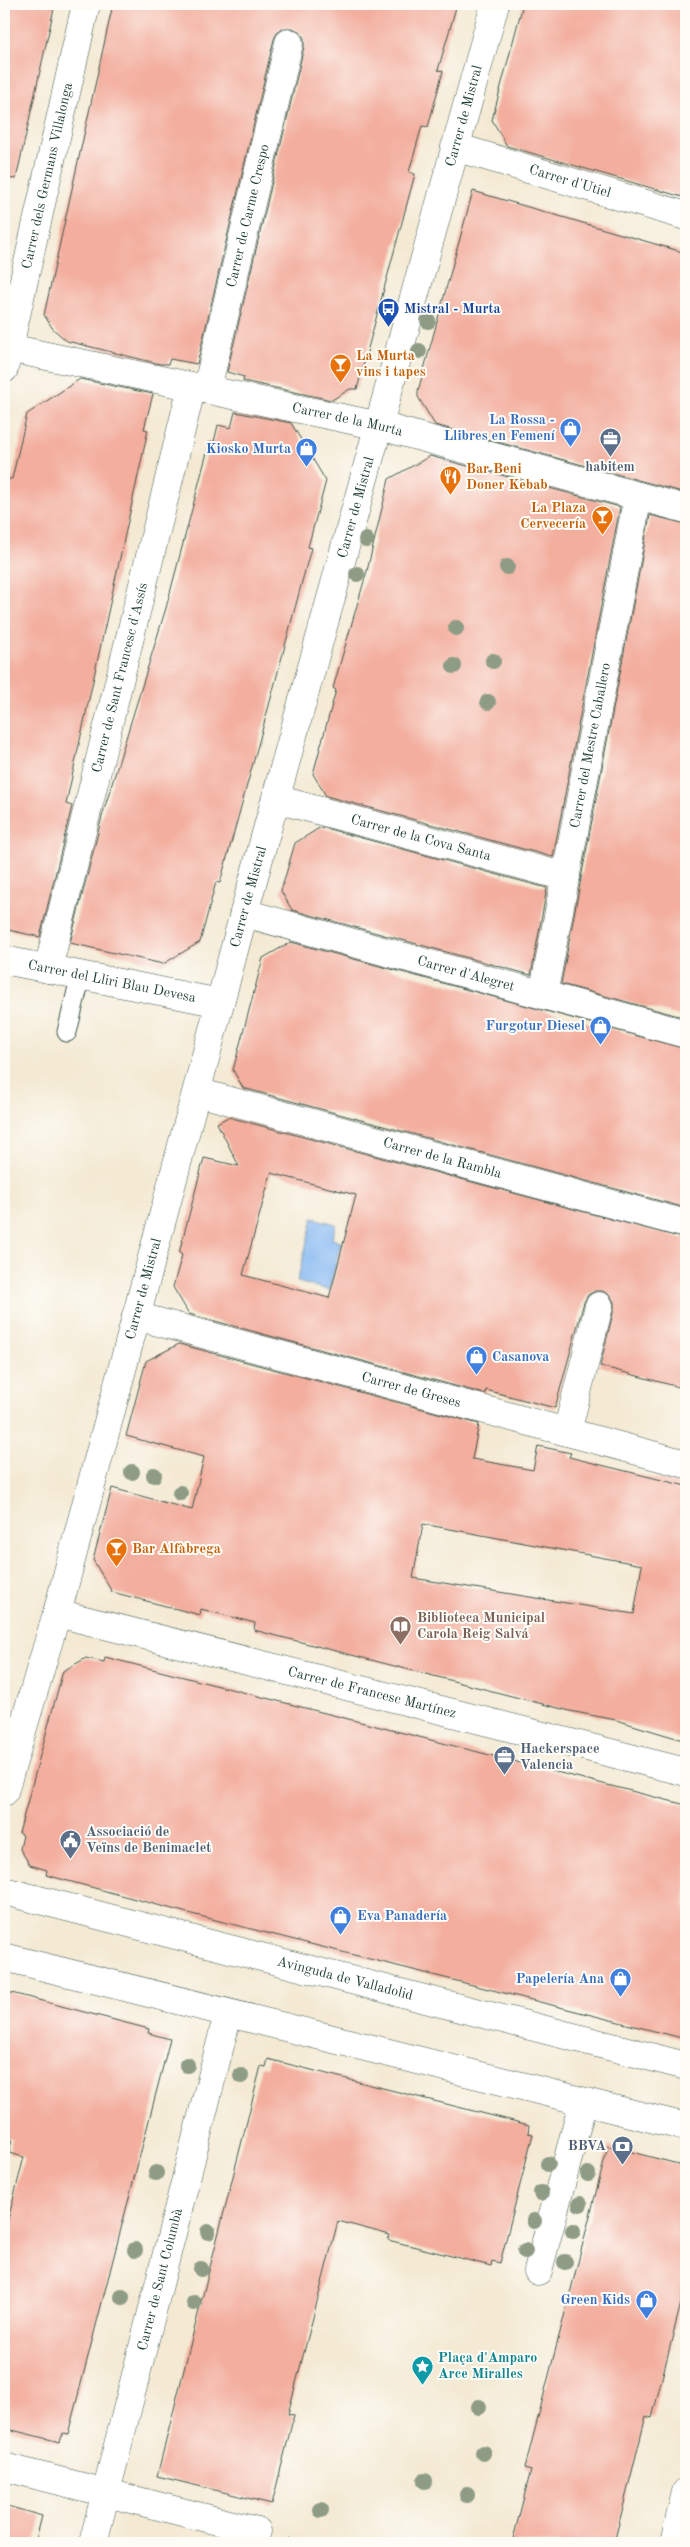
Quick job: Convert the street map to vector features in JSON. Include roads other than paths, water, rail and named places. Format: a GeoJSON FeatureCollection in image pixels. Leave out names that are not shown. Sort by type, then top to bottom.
{"type":"FeatureCollection","features":[{"type":"Feature","properties":{"kind":"street","name":"Carrer dels Germans Villalonga"},"geometry":{"type":"LineString","coordinates":[[5,355],[86,4]]}},
{"type":"Feature","properties":{"kind":"street","name":"Carrer de Mistral"},"geometry":{"type":"LineString","coordinates":[[4,1792],[57,1613],[244,913],[495,4]]}},
{"type":"Feature","properties":{"kind":"street","name":"Carrer de Carme Crespo"},"geometry":{"type":"LineString","coordinates":[[200,388],[289,43]]}},
{"type":"Feature","properties":{"kind":"street","name":"Carrer d'Utiel"},"geometry":{"type":"LineString","coordinates":[[455,147],[686,216]]}},
{"type":"Feature","properties":{"kind":"street","name":"Carrer de la Murta"},"geometry":{"type":"LineString","coordinates":[[5,355],[200,388],[380,426],[686,509]]}},
{"type":"Feature","properties":{"kind":"street","name":"Carrer de Sant Francesc d'Assís"},"geometry":{"type":"LineString","coordinates":[[48,969],[200,388]]}},
{"type":"Feature","properties":{"kind":"street","name":"Carrer del Mestre Caballero"},"geometry":{"type":"LineString","coordinates":[[543,995],[638,496]]}},
{"type":"Feature","properties":{"kind":"street","name":"Carrer de la Cova Santa"},"geometry":{"type":"LineString","coordinates":[[276,799],[566,877]]}},
{"type":"Feature","properties":{"kind":"street","name":"Carrer d'Alegret"},"geometry":{"type":"LineString","coordinates":[[244,913],[686,1034]]}},
{"type":"Feature","properties":{"kind":"street","name":"Carrer del Lliri Blau Devesa"},"geometry":{"type":"LineString","coordinates":[[4,960],[220,1003]]}},
{"type":"Feature","properties":{"kind":"street","name":"Carrer de la Rambla"},"geometry":{"type":"LineString","coordinates":[[197,1092],[686,1224]]}},
{"type":"Feature","properties":{"kind":"street"},"geometry":{"type":"LineString","coordinates":[[567,1432],[599,1306]]}},
{"type":"Feature","properties":{"kind":"street","name":"Carrer de Greses"},"geometry":{"type":"LineString","coordinates":[[136,1316],[686,1464]]}},
{"type":"Feature","properties":{"kind":"street","name":"Carrer de Francesc Martínez"},"geometry":{"type":"LineString","coordinates":[[57,1613],[686,1772]]}},
{"type":"Feature","properties":{"kind":"street","name":"Avinguda de Valladolid"},"geometry":{"type":"LineString","coordinates":[[4,1891],[686,2066]]}},
{"type":"Feature","properties":{"kind":"street"},"geometry":{"type":"LineString","coordinates":[[4,1957],[686,2127]]}},
{"type":"Feature","properties":{"kind":"street","name":"Carrer de Sant Columbà"},"geometry":{"type":"LineString","coordinates":[[93,2543],[228,2014]]}},
{"type":"Feature","properties":{"kind":"street"},"geometry":{"type":"LineString","coordinates":[[538,2271],[583,2102]]}},
{"type":"Feature","properties":{"kind":"street"},"geometry":{"type":"LineString","coordinates":[[4,2467],[257,2531]]}},
{"type":"Feature","properties":{"kind":"street"},"geometry":{"type":"LineString","coordinates":[[674,2543],[686,2492]]}},
{"type":"Feature","properties":{"kind":"lane"},"geometry":{"type":"LineString","coordinates":[[67,1032],[81,975]]}},
{"type":"Feature","properties":{"kind":"water"},"geometry":{"type":"Polygon","coordinates":[[[313,1218],[336,1224],[332,1239],[341,1242],[329,1290],[297,1282],[313,1218]]]}},
{"type":"Feature","properties":{"kind":"place","name":"Mistral - Murta"},"geometry":{"type":"Point","coordinates":[388,328]}},
{"type":"Feature","properties":{"kind":"place","name":"La Murta vins i tapes"},"geometry":{"type":"Point","coordinates":[340,383]}},
{"type":"Feature","properties":{"kind":"place","name":"La Rossa - Llibres en Femení"},"geometry":{"type":"Point","coordinates":[571,447]}},
{"type":"Feature","properties":{"kind":"place","name":"habitem"},"geometry":{"type":"Point","coordinates":[610,458]}},
{"type":"Feature","properties":{"kind":"place","name":"Kiosko Murta"},"geometry":{"type":"Point","coordinates":[307,468]}},
{"type":"Feature","properties":{"kind":"place","name":"Bar Beni Doner Kebab"},"geometry":{"type":"Point","coordinates":[450,496]}},
{"type":"Feature","properties":{"kind":"place","name":"La Plaza Cervecería"},"geometry":{"type":"Point","coordinates":[602,535]}},
{"type":"Feature","properties":{"kind":"place","name":"Furgotur Diesel"},"geometry":{"type":"Point","coordinates":[601,1045]}},
{"type":"Feature","properties":{"kind":"place","name":"Casanova"},"geometry":{"type":"Point","coordinates":[476,1376]}},
{"type":"Feature","properties":{"kind":"place","name":"Bar Alfàbrega"},"geometry":{"type":"Point","coordinates":[116,1568]}},
{"type":"Feature","properties":{"kind":"place","name":"Biblioteca Municipal Carola Reig Salvá"},"geometry":{"type":"Point","coordinates":[401,1645]}},
{"type":"Feature","properties":{"kind":"place","name":"Hackerspace Valencia"},"geometry":{"type":"Point","coordinates":[504,1776]}},
{"type":"Feature","properties":{"kind":"place","name":"Associació de Veïns de Benimaclet"},"geometry":{"type":"Point","coordinates":[70,1859]}},
{"type":"Feature","properties":{"kind":"place","name":"Eva Panadería"},"geometry":{"type":"Point","coordinates":[341,1935]}},
{"type":"Feature","properties":{"kind":"place","name":"Papelería Ana"},"geometry":{"type":"Point","coordinates":[620,1998]}},
{"type":"Feature","properties":{"kind":"place","name":"BBVA"},"geometry":{"type":"Point","coordinates":[622,2165]}},
{"type":"Feature","properties":{"kind":"place","name":"Green Kids"},"geometry":{"type":"Point","coordinates":[646,2319]}},
{"type":"Feature","properties":{"kind":"place","name":"Plaça d'Amparo Arce Miralles"},"geometry":{"type":"Point","coordinates":[422,2385]}}]}
